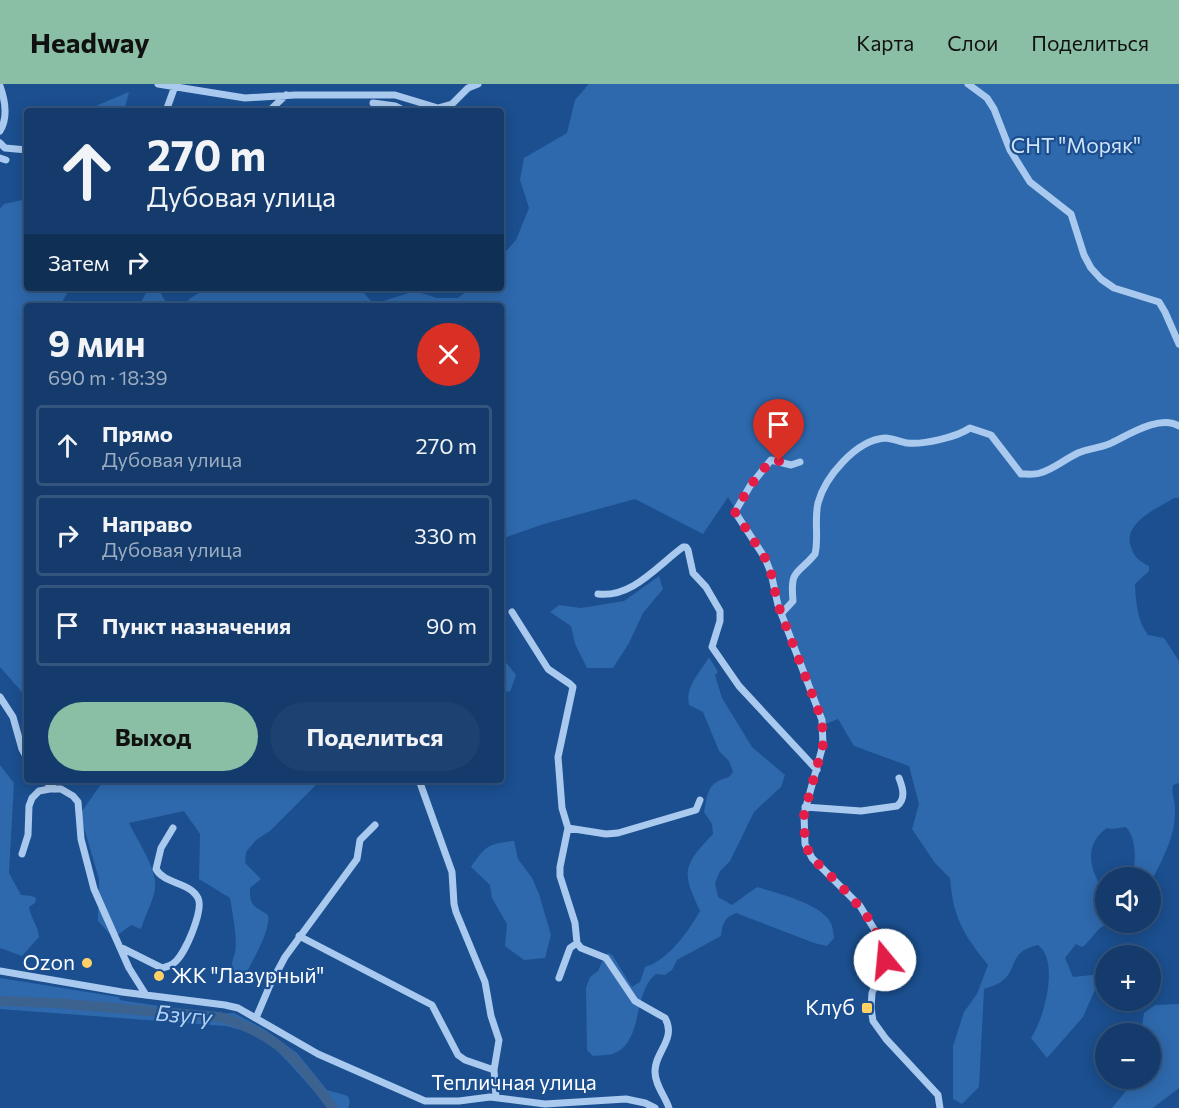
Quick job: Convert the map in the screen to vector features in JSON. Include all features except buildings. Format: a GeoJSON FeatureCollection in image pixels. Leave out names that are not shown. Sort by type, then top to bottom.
{"type":"FeatureCollection","features":[{"type":"Feature","properties":{"kind":"street"},"geometry":{"type":"LineString","coordinates":[[158,84],[245,98],[286,95],[395,95],[438,108],[452,104],[468,88],[478,84]]}},
{"type":"Feature","properties":{"kind":"street"},"geometry":{"type":"LineString","coordinates":[[968,84],[987,98],[991,104],[1011,150],[1030,182],[1071,214],[1084,255],[1091,268],[1114,288],[1159,302],[1179,344]]}},
{"type":"Feature","properties":{"kind":"street"},"geometry":{"type":"LineString","coordinates":[[0,86],[5,102],[3,127],[0,131]]}},
{"type":"Feature","properties":{"kind":"street"},"geometry":{"type":"LineString","coordinates":[[167,108],[175,86]]}},
{"type":"Feature","properties":{"kind":"street"},"geometry":{"type":"LineString","coordinates":[[272,108],[286,95]]}},
{"type":"Feature","properties":{"kind":"street"},"geometry":{"type":"LineString","coordinates":[[373,103],[399,108]]}},
{"type":"Feature","properties":{"kind":"street"},"geometry":{"type":"LineString","coordinates":[[0,143],[5,148],[24,150]]}},
{"type":"Feature","properties":{"kind":"street"},"geometry":{"type":"LineString","coordinates":[[782,613],[794,601],[792,587],[794,575],[815,554],[817,510],[825,484],[837,468],[866,444],[888,438],[916,443],[963,433],[970,428],[991,435],[1021,474],[1038,474],[1080,452],[1110,444],[1129,433],[1168,422],[1179,426]]}},
{"type":"Feature","properties":{"kind":"street"},"geometry":{"type":"LineString","coordinates":[[800,462],[791,465],[771,460],[750,486],[735,512],[765,558],[778,605],[822,720],[823,745],[805,807],[804,836],[809,853],[860,906],[884,946],[885,960],[872,993],[873,1021],[886,1039],[938,1095],[939,1108]]}},
{"type":"Feature","properties":{"kind":"street"},"geometry":{"type":"LineString","coordinates":[[597,594],[610,596],[624,592],[682,547],[686,547],[693,573],[706,587],[720,611],[720,621],[712,647],[739,686],[817,770]]}},
{"type":"Feature","properties":{"kind":"street"},"geometry":{"type":"LineString","coordinates":[[512,612],[548,669],[573,687],[558,758],[562,808],[568,828],[560,876],[575,923],[577,943],[581,948],[606,958],[638,1004],[665,1018],[668,1039],[657,1061],[655,1073],[669,1108]]}},
{"type":"Feature","properties":{"kind":"street"},"geometry":{"type":"LineString","coordinates":[[0,698],[13,717],[24,753]]}},
{"type":"Feature","properties":{"kind":"street"},"geometry":{"type":"LineString","coordinates":[[805,807],[861,811],[897,806],[903,797],[899,778]]}},
{"type":"Feature","properties":{"kind":"street"},"geometry":{"type":"LineString","coordinates":[[48,783],[55,789]]}},
{"type":"Feature","properties":{"kind":"street"},"geometry":{"type":"LineString","coordinates":[[420,783],[452,872],[456,912],[485,982],[491,1016],[499,1040],[494,1070],[496,1097]]}},
{"type":"Feature","properties":{"kind":"street"},"geometry":{"type":"LineString","coordinates":[[22,854],[28,835],[29,806],[32,798],[39,792],[55,789],[68,792],[78,802],[81,839],[88,873],[103,913],[129,968],[146,995]]}},
{"type":"Feature","properties":{"kind":"street"},"geometry":{"type":"LineString","coordinates":[[568,828],[606,834],[618,833],[696,810],[700,800]]}},
{"type":"Feature","properties":{"kind":"street"},"geometry":{"type":"LineString","coordinates":[[256,1018],[285,957],[357,859],[360,840],[375,825]]}},
{"type":"Feature","properties":{"kind":"street"},"geometry":{"type":"LineString","coordinates":[[120,947],[154,966],[166,967],[179,957],[197,920],[200,908],[196,894],[160,875],[156,869],[161,848],[173,828]]}},
{"type":"Feature","properties":{"kind":"street"},"geometry":{"type":"LineString","coordinates":[[299,936],[432,1005],[458,1055],[465,1060],[494,1070]]}},
{"type":"Feature","properties":{"kind":"street"},"geometry":{"type":"LineString","coordinates":[[559,978],[570,948],[577,943]]}},
{"type":"Feature","properties":{"kind":"street","name":"Тепличная улица"},"geometry":{"type":"LineString","coordinates":[[0,971],[238,1008],[284,1037],[318,1054],[425,1101],[459,1101],[496,1097],[545,1104],[626,1100],[645,1103],[655,1108]]}},
{"type":"Feature","properties":{"kind":"green space","name":"СНТ \"Моряк\""},"geometry":{"type":"Polygon","coordinates":[[[589,84],[1179,84],[1179,498],[1174,498],[1143,517],[1136,524],[1130,538],[1135,556],[1149,566],[1149,571],[1135,584],[1141,623],[1148,635],[1164,638],[1179,661],[1179,783],[1173,785],[1174,826],[1158,867],[1134,867],[1135,851],[1130,832],[1126,827],[1107,828],[1097,838],[1091,856],[1095,874],[1096,933],[1082,947],[1076,944],[1065,958],[1073,977],[1095,975],[1095,990],[1083,1017],[1047,1058],[1031,1038],[1045,1004],[1048,990],[1048,964],[1045,953],[1038,945],[1022,952],[1017,956],[1002,981],[984,989],[979,1087],[962,1104],[953,1099],[953,1046],[964,1012],[977,994],[988,965],[972,944],[961,924],[951,892],[950,878],[935,863],[912,829],[919,804],[909,766],[854,746],[838,719],[823,725],[776,602],[773,572],[728,497],[703,534],[635,499],[544,524],[504,538],[504,303],[377,303],[415,291],[437,298],[458,298],[467,291],[504,291],[504,254],[516,240],[529,208],[520,180],[524,158],[567,133],[575,100],[589,84]]]}},
{"type":"Feature","properties":{"kind":"green space"},"geometry":{"type":"Polygon","coordinates":[[[129,92],[125,108],[96,108],[98,105],[129,92]]]}},
{"type":"Feature","properties":{"kind":"green space"},"geometry":{"type":"Polygon","coordinates":[[[24,200],[24,291],[68,291],[62,303],[24,303],[24,697],[0,667],[0,209],[4,204],[24,200]]]}},
{"type":"Feature","properties":{"kind":"green space"},"geometry":{"type":"Polygon","coordinates":[[[147,291],[160,291],[166,303],[141,303],[147,291]]]}},
{"type":"Feature","properties":{"kind":"green space"},"geometry":{"type":"Polygon","coordinates":[[[202,291],[362,291],[373,303],[188,303],[189,299],[202,291]]]}},
{"type":"Feature","properties":{"kind":"green space"},"geometry":{"type":"Polygon","coordinates":[[[659,576],[663,589],[643,613],[629,643],[613,668],[587,668],[575,644],[571,626],[550,612],[559,605],[581,608],[624,601],[659,576]]]}},
{"type":"Feature","properties":{"kind":"green space"},"geometry":{"type":"Polygon","coordinates":[[[709,657],[718,672],[715,675],[722,698],[752,747],[785,775],[781,787],[754,812],[730,861],[720,871],[715,883],[718,897],[732,905],[757,887],[796,899],[824,914],[831,924],[834,938],[827,946],[814,943],[736,913],[725,921],[721,936],[677,960],[672,970],[665,975],[656,974],[649,982],[640,1003],[631,1037],[625,1046],[608,1055],[593,1056],[587,1050],[586,988],[590,977],[598,971],[605,955],[609,953],[613,956],[632,987],[640,982],[645,967],[661,959],[677,944],[700,911],[690,887],[688,870],[696,854],[713,834],[712,824],[704,812],[710,789],[716,782],[729,777],[733,772],[729,761],[719,751],[703,712],[689,705],[691,686],[709,657]]]}},
{"type":"Feature","properties":{"kind":"green space"},"geometry":{"type":"Polygon","coordinates":[[[504,660],[516,675],[510,692],[504,691],[504,660]]]}},
{"type":"Feature","properties":{"kind":"green space"},"geometry":{"type":"Polygon","coordinates":[[[0,765],[14,783],[9,873],[21,895],[36,898],[35,903],[29,907],[39,937],[22,956],[0,948],[0,765]]]}},
{"type":"Feature","properties":{"kind":"green space"},"geometry":{"type":"Polygon","coordinates":[[[102,783],[318,783],[246,852],[245,863],[261,879],[250,888],[250,899],[256,907],[268,915],[268,921],[262,942],[248,970],[236,974],[232,963],[236,940],[230,898],[199,879],[200,834],[184,811],[129,823],[150,864],[155,889],[141,929],[131,925],[119,934],[110,934],[98,921],[99,879],[80,814],[102,783]]]}},
{"type":"Feature","properties":{"kind":"green space"},"geometry":{"type":"Polygon","coordinates":[[[514,841],[518,859],[532,878],[539,894],[551,935],[545,958],[524,960],[505,946],[507,924],[492,898],[490,885],[471,867],[488,847],[514,841]]]}},
{"type":"Feature","properties":{"kind":"green space"},"geometry":{"type":"Polygon","coordinates":[[[0,978],[119,997],[120,1000],[172,1008],[192,1015],[234,1013],[264,1029],[297,1053],[327,1090],[348,1096],[350,1102],[348,1108],[329,1108],[278,1051],[252,1034],[226,1026],[0,1009],[0,978]]]}},
{"type":"Feature","properties":{"kind":"green space"},"geometry":{"type":"Polygon","coordinates":[[[1179,1004],[1179,1088],[1153,1108],[1112,1108],[1128,1089],[1161,1089],[1161,1023],[1142,1023],[1144,1013],[1161,1011],[1161,1005],[1179,1004]]]}},
{"type":"Feature","properties":{"kind":"waterway","name":"Бзугу"},"geometry":{"type":"LineString","coordinates":[[0,1001],[55,1003],[220,1017],[258,1032],[286,1051],[309,1076],[333,1108]]}},
{"type":"Feature","properties":{"kind":"place","name":"Ozon"},"geometry":{"type":"Point","coordinates":[87,963]}},
{"type":"Feature","properties":{"kind":"place","name":"ЖК \"Лазурный\""},"geometry":{"type":"Point","coordinates":[159,976]}},
{"type":"Feature","properties":{"kind":"place","name":"Клуб"},"geometry":{"type":"Point","coordinates":[867,1008]}},
{"type":"Feature","properties":{"kind":"route"},"geometry":{"type":"LineString","coordinates":[[779,461],[771,460],[762,469],[735,512],[765,558],[771,573],[776,600],[822,720],[823,745],[804,814],[805,844],[812,858],[865,913],[884,946],[885,960]]}}]}
